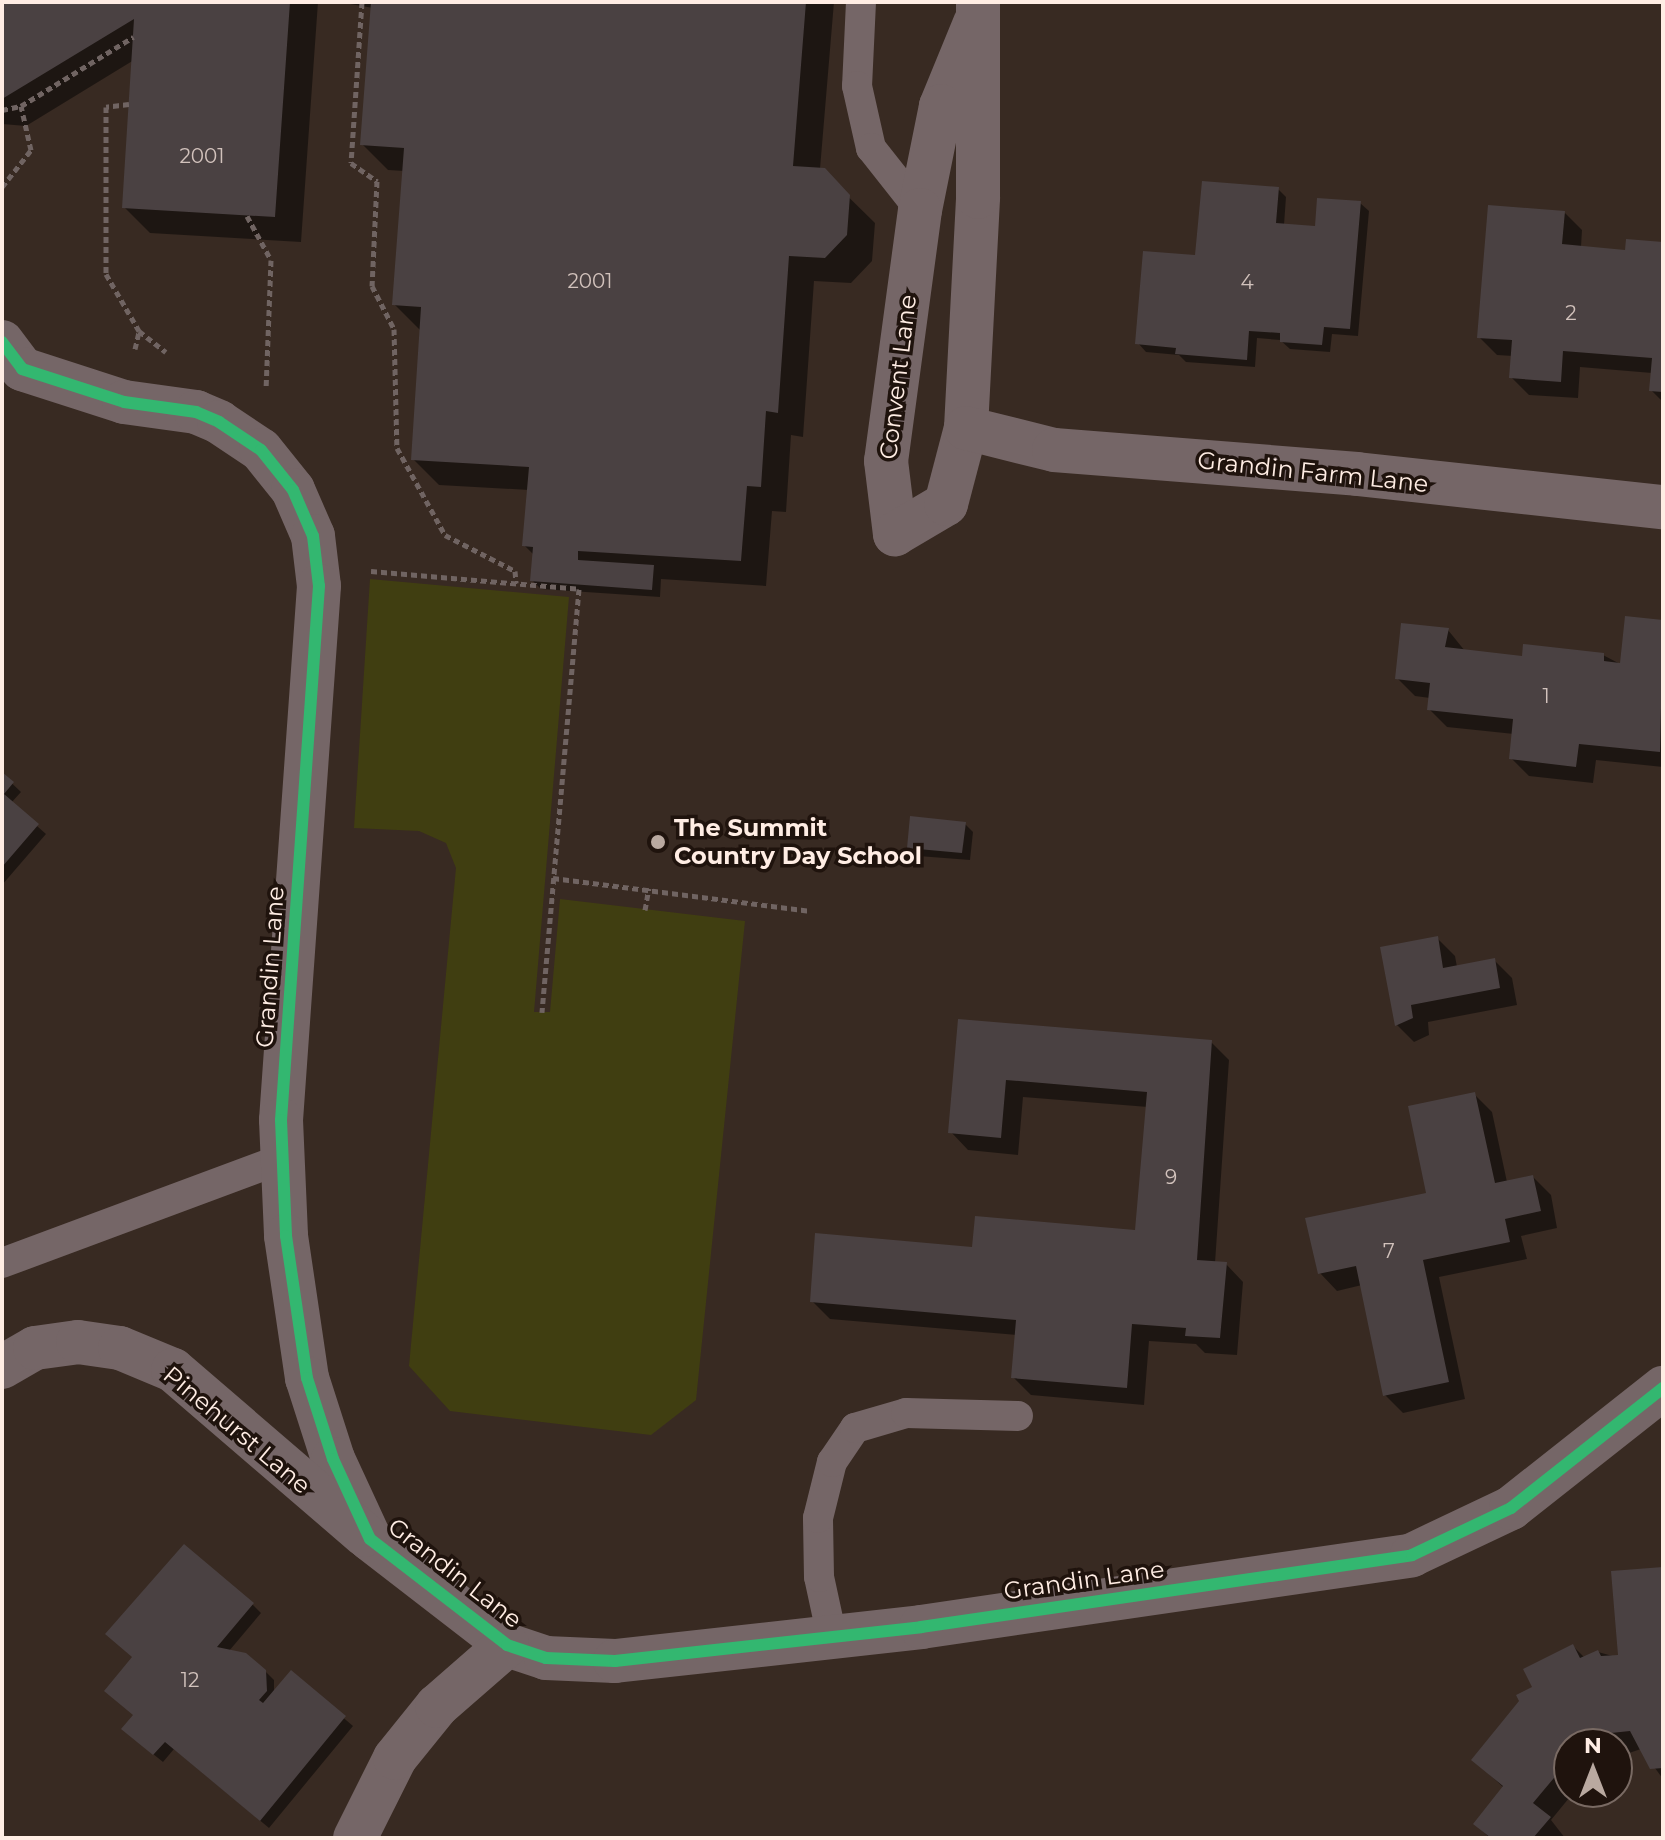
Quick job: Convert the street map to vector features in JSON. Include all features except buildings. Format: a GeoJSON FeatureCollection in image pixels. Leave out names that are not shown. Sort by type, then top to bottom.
{"type":"FeatureCollection","features":[{"type":"Feature","properties":{"kind":"street","name":"Convent Lane"},"geometry":{"type":"LineString","coordinates":[[976,12],[978,197],[966,428],[946,504],[895,534],[886,461],[920,210],[941,106],[976,12]]}},
{"type":"Feature","properties":{"kind":"street","name":"Grandin Lane"},"geometry":{"type":"LineString","coordinates":[[2,342],[22,369],[124,402],[196,412],[219,422],[261,450],[293,490],[313,536],[319,586],[281,1120],[286,1236],[307,1378],[333,1459],[360,1508],[370,1539],[507,1645],[546,1658],[615,1661],[832,1637],[1412,1555],[1511,1508],[1663,1388]]}},
{"type":"Feature","properties":{"kind":"street","name":"Grandin Farm Lane"},"geometry":{"type":"LineString","coordinates":[[966,428],[1054,450],[1357,474],[1663,507]]}},
{"type":"Feature","properties":{"kind":"street","name":"Pinehurst Lane"},"geometry":{"type":"LineString","coordinates":[[2,1367],[35,1348],[78,1342],[120,1348],[173,1370],[370,1539]]}},
{"type":"Feature","properties":{"kind":"street"},"geometry":{"type":"LineString","coordinates":[[355,1838],[395,1758],[437,1706],[507,1645]]}},
{"type":"Feature","properties":{"kind":"lane"},"geometry":{"type":"LineString","coordinates":[[861,2],[857,86],[871,148],[920,210]]}},
{"type":"Feature","properties":{"kind":"lane"},"geometry":{"type":"LineString","coordinates":[[2,1263],[282,1159]]}},
{"type":"Feature","properties":{"kind":"lane"},"geometry":{"type":"LineString","coordinates":[[832,1637],[819,1577],[818,1518],[832,1462],[855,1428],[906,1413],[1018,1416]]}},
{"type":"Feature","properties":{"kind":"path"},"geometry":{"type":"LineString","coordinates":[[362,2],[351,163],[377,181],[372,286],[394,329],[397,448],[445,535],[515,571],[516,583]]}},
{"type":"Feature","properties":{"kind":"path"},"geometry":{"type":"LineString","coordinates":[[2,110],[21,106],[133,37]]}},
{"type":"Feature","properties":{"kind":"path"},"geometry":{"type":"LineString","coordinates":[[129,104],[106,107],[106,274],[139,331],[172,357]]}},
{"type":"Feature","properties":{"kind":"path"},"geometry":{"type":"LineString","coordinates":[[2,187],[31,150],[21,106]]}},
{"type":"Feature","properties":{"kind":"path"},"geometry":{"type":"LineString","coordinates":[[247,216],[271,260],[266,393]]}},
{"type":"Feature","properties":{"kind":"path"},"geometry":{"type":"LineString","coordinates":[[255,386],[276,401]]}},
{"type":"Feature","properties":{"kind":"path"},"geometry":{"type":"LineString","coordinates":[[365,571],[579,589],[542,1012]]}},
{"type":"Feature","properties":{"kind":"path"},"geometry":{"type":"LineString","coordinates":[[553,878],[809,911]]}},
{"type":"Feature","properties":{"kind":"path"},"geometry":{"type":"LineString","coordinates":[[645,910],[649,888]]}},
{"type":"Feature","properties":{"kind":"shaded area"},"geometry":{"type":"Polygon","coordinates":[[[370,579],[569,597],[534,1012],[550,1012],[560,899],[745,921],[696,1400],[651,1435],[450,1411],[409,1366],[456,868],[446,843],[419,831],[354,828],[370,579]]]}},
{"type":"Feature","properties":{"kind":"cycle path"},"geometry":{"type":"LineString","coordinates":[[2,342],[22,369],[124,402],[196,412],[219,422],[261,450],[293,490],[313,536],[319,586],[281,1120],[286,1236],[307,1378],[333,1459],[370,1539],[507,1645],[546,1658],[615,1661],[921,1627],[1412,1555],[1511,1508],[1663,1388]]}},
{"type":"Feature","properties":{"kind":"place","name":"The Summit Country Day School"},"geometry":{"type":"Point","coordinates":[658,842]}}]}
